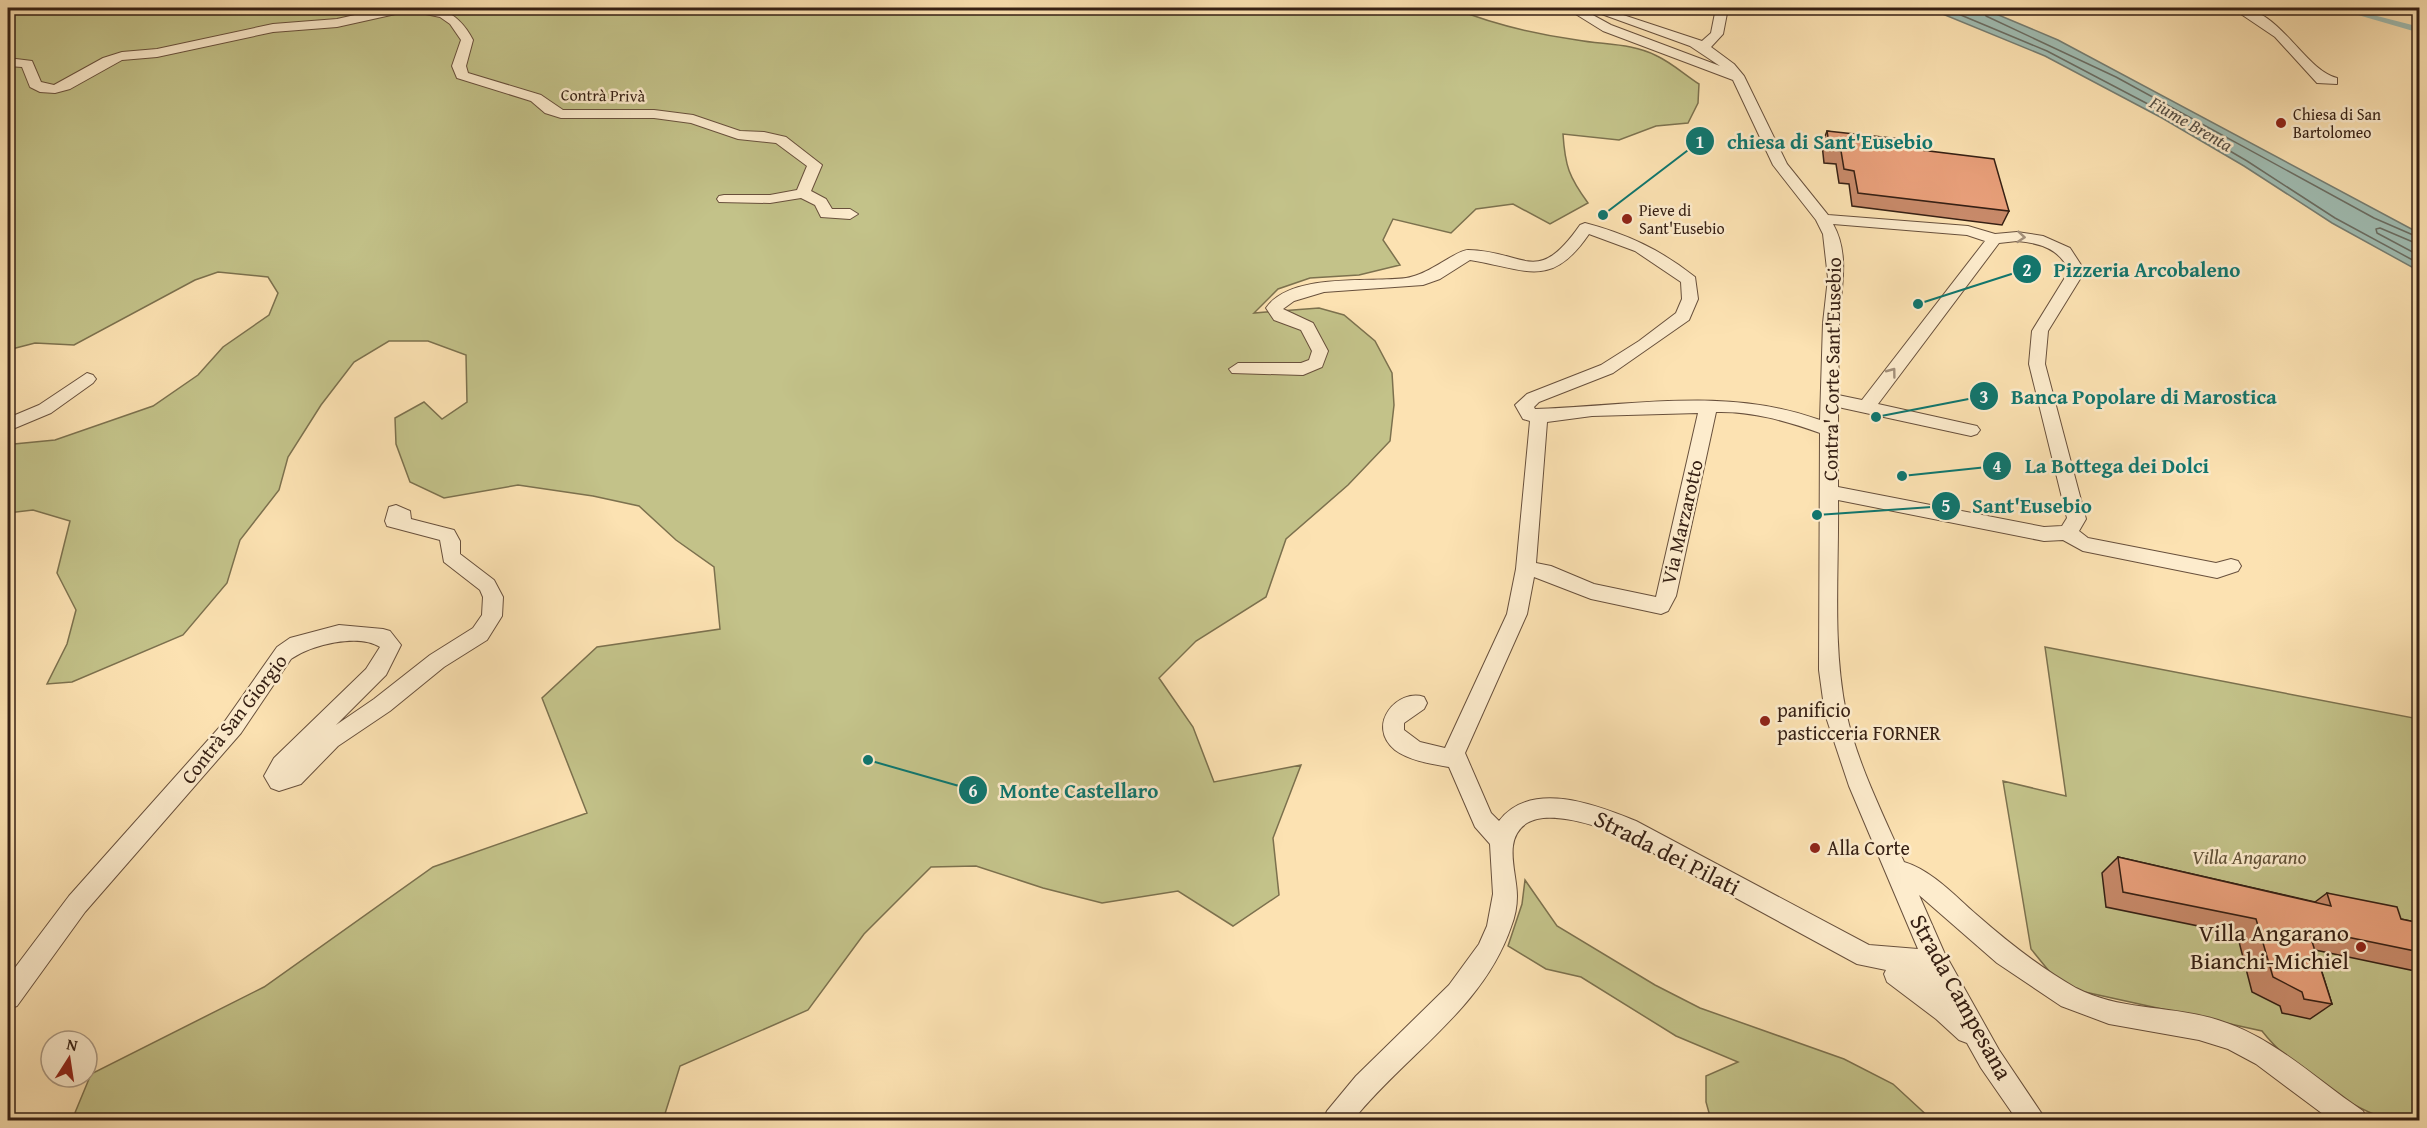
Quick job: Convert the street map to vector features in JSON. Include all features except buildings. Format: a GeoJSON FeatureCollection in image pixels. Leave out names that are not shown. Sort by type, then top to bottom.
{"type":"FeatureCollection","features":[{"type":"Feature","properties":{"kind":"street"},"geometry":{"type":"LineString","coordinates":[[1572,8],[1607,28],[1737,77]]}},
{"type":"Feature","properties":{"kind":"street","name":"Contra' Corte Sant'Eusebio"},"geometry":{"type":"LineString","coordinates":[[1591,8],[1703,47],[1721,60],[1737,77],[1780,165],[1823,219],[1831,234],[1835,254],[1829,430],[1831,492],[1829,670],[1836,714],[1860,786],[1896,870]]}},
{"type":"Feature","properties":{"kind":"street"},"geometry":{"type":"LineString","coordinates":[[1703,47],[1717,34],[1722,8]]}},
{"type":"Feature","properties":{"kind":"street"},"geometry":{"type":"LineString","coordinates":[[2238,8],[2280,34],[2322,80],[2332,81]]}},
{"type":"Feature","properties":{"kind":"street","name":"Contrà Privà"},"geometry":{"type":"LineString","coordinates":[[8,62],[27,64],[35,84],[52,88],[74,82],[101,63],[122,56],[157,53],[276,27],[338,23],[395,10],[420,9],[449,16],[458,22],[467,40],[459,70],[468,77],[536,98],[550,110],[561,114],[666,115],[705,122],[738,135],[764,136],[781,140],[815,165],[803,193]]}},
{"type":"Feature","properties":{"kind":"street"},"geometry":{"type":"LineString","coordinates":[[723,199],[770,199],[803,193],[821,202],[826,214],[850,214]]}},
{"type":"Feature","properties":{"kind":"street"},"geometry":{"type":"LineString","coordinates":[[1823,219],[1968,231],[1994,239],[2017,236],[2035,239],[2053,245],[2075,262],[2077,272],[2040,331],[2037,364],[2077,519],[2067,533]]}},
{"type":"Feature","properties":{"kind":"street"},"geometry":{"type":"LineString","coordinates":[[1238,369],[1303,369],[1316,363],[1320,351],[1307,327],[1280,316],[1274,308],[1284,297],[1335,286],[1389,285],[1425,280],[1467,255],[1536,269],[1550,265],[1572,251],[1585,228],[1637,243],[1657,255],[1689,280],[1690,299],[1683,315],[1645,345],[1607,369],[1533,398],[1524,405],[1529,415],[1592,410],[1734,406],[1764,410],[1829,430]]}},
{"type":"Feature","properties":{"kind":"street"},"geometry":{"type":"LineString","coordinates":[[1866,407],[1994,239]]}},
{"type":"Feature","properties":{"kind":"street"},"geometry":{"type":"LineString","coordinates":[[8,424],[45,409],[87,379]]}},
{"type":"Feature","properties":{"kind":"street"},"geometry":{"type":"LineString","coordinates":[[1830,399],[1971,430]]}},
{"type":"Feature","properties":{"kind":"street","name":"Via Marzarotto"},"geometry":{"type":"LineString","coordinates":[[1527,569],[1544,572],[1591,591],[1661,606],[1666,596],[1708,407]]}},
{"type":"Feature","properties":{"kind":"street"},"geometry":{"type":"LineString","coordinates":[[1336,1120],[1364,1087],[1443,1010],[1479,966],[1498,930],[1505,896],[1502,840],[1483,820],[1454,759],[1454,753],[1517,614],[1527,569],[1539,415]]}},
{"type":"Feature","properties":{"kind":"street"},"geometry":{"type":"LineString","coordinates":[[1831,492],[2044,534],[2067,533],[2083,544],[2217,571],[2231,566]]}},
{"type":"Feature","properties":{"kind":"street","name":"Contrà San Giorgio"},"geometry":{"type":"LineString","coordinates":[[8,997],[77,904],[233,727],[284,653],[297,644],[339,633],[383,636],[391,645],[385,662],[375,676],[348,698],[282,765],[275,776],[279,781],[293,777],[330,740],[382,705],[436,661],[480,634],[492,616],[493,597],[488,585],[451,557],[450,541],[447,535],[394,521],[396,512],[403,516]]}},
{"type":"Feature","properties":{"kind":"street"},"geometry":{"type":"LineString","coordinates":[[1416,703],[1393,719],[1392,729],[1396,739],[1414,749],[1454,759]]}},
{"type":"Feature","properties":{"kind":"street","name":"Strada dei Pilati"},"geometry":{"type":"LineString","coordinates":[[1502,840],[1508,826],[1537,810],[1587,812],[1628,828],[1896,974],[1945,1010],[1986,1052]]}},
{"type":"Feature","properties":{"kind":"street"},"geometry":{"type":"LineString","coordinates":[[1896,870],[1909,874],[1927,887],[2035,976],[2067,997],[2094,1008],[2204,1028],[2234,1038],[2266,1056],[2354,1120]]}},
{"type":"Feature","properties":{"kind":"street","name":"Strada Campesana"},"geometry":{"type":"LineString","coordinates":[[1896,870],[1937,963],[1986,1052],[2033,1120]]}},
{"type":"Feature","properties":{"kind":"street","name":"Strada dei Pilati"},"geometry":{"type":"LineString","coordinates":[[1858,952],[1937,963],[1932,974],[1927,977],[1911,978],[1896,974]]}},
{"type":"Feature","properties":{"kind":"green space"},"geometry":{"type":"Polygon","coordinates":[[[8,8],[1453,8],[1498,24],[1561,38],[1638,49],[1663,59],[1699,84],[1698,103],[1688,123],[1656,126],[1619,140],[1563,134],[1569,171],[1588,203],[1550,224],[1513,204],[1476,209],[1451,233],[1393,219],[1383,240],[1400,265],[1359,275],[1310,278],[1278,289],[1254,313],[1319,308],[1344,315],[1375,341],[1392,373],[1394,405],[1390,441],[1348,485],[1286,539],[1266,597],[1196,641],[1159,678],[1193,727],[1214,782],[1301,765],[1273,838],[1279,895],[1233,926],[1178,891],[1102,903],[1043,888],[976,866],[931,867],[864,934],[808,1010],[680,1066],[663,1120],[72,1120],[85,1089],[99,1089],[99,1070],[264,987],[433,867],[587,813],[542,698],[597,647],[720,629],[714,567],[676,540],[639,506],[593,496],[518,485],[444,498],[410,482],[396,444],[395,418],[424,402],[442,419],[467,402],[466,355],[428,341],[389,341],[354,362],[321,405],[288,457],[279,490],[240,540],[227,583],[183,635],[72,682],[47,684],[67,644],[76,610],[57,573],[70,521],[33,510],[8,513],[8,452],[14,444],[55,440],[153,406],[198,375],[223,347],[269,315],[278,293],[268,277],[218,272],[195,280],[74,345],[35,343],[8,350],[8,8]]]}},
{"type":"Feature","properties":{"kind":"green space","name":"Villa Angarano"},"geometry":{"type":"Polygon","coordinates":[[[2045,647],[2419,719],[2419,1120],[2392,1120],[2358,1107],[2304,1071],[2273,1044],[2262,1031],[2062,987],[2031,949],[2003,781],[2066,796],[2045,647]]]}},
{"type":"Feature","properties":{"kind":"green space"},"geometry":{"type":"Polygon","coordinates":[[[1525,880],[1557,926],[1655,985],[1700,1008],[1844,1059],[1893,1084],[1932,1120],[1711,1120],[1706,1102],[1706,1076],[1738,1062],[1676,1036],[1581,977],[1546,969],[1508,946],[1522,904],[1525,880]]]}},
{"type":"Feature","properties":{"kind":"water","name":"Fiume Brenta"},"geometry":{"type":"Polygon","coordinates":[[[1928,8],[1982,8],[2058,40],[2419,233],[2419,271],[2332,223],[2244,166],[2162,118],[2045,56],[1928,8]]]}},
{"type":"Feature","properties":{"kind":"waterway"},"geometry":{"type":"LineString","coordinates":[[2338,8],[2420,30]]}},
{"type":"Feature","properties":{"kind":"place","name":"Chiesa di San Bartolomeo"},"geometry":{"type":"Point","coordinates":[2281,123]}},
{"type":"Feature","properties":{"kind":"place","name":"chiesa di Sant'Eusebio"},"geometry":{"type":"Point","coordinates":[1603,215]}},
{"type":"Feature","properties":{"kind":"place","name":"Pieve di Sant'Eusebio"},"geometry":{"type":"Point","coordinates":[1627,219]}},
{"type":"Feature","properties":{"kind":"place","name":"Pizzeria Arcobaleno"},"geometry":{"type":"Point","coordinates":[1918,304]}},
{"type":"Feature","properties":{"kind":"place","name":"Banca Popolare di Marostica"},"geometry":{"type":"Point","coordinates":[1876,417]}},
{"type":"Feature","properties":{"kind":"place","name":"La Bottega dei Dolci"},"geometry":{"type":"Point","coordinates":[1902,476]}},
{"type":"Feature","properties":{"kind":"place","name":"Sant'Eusebio"},"geometry":{"type":"Point","coordinates":[1817,515]}},
{"type":"Feature","properties":{"kind":"place","name":"panificio pasticceria FORNER"},"geometry":{"type":"Point","coordinates":[1765,721]}},
{"type":"Feature","properties":{"kind":"place","name":"Monte Castellaro"},"geometry":{"type":"Point","coordinates":[868,760]}},
{"type":"Feature","properties":{"kind":"place","name":"Alla Corte"},"geometry":{"type":"Point","coordinates":[1815,848]}},
{"type":"Feature","properties":{"kind":"place","name":"Villa Angarano Bianchi-Michiel"},"geometry":{"type":"Point","coordinates":[2361,947]}}]}
